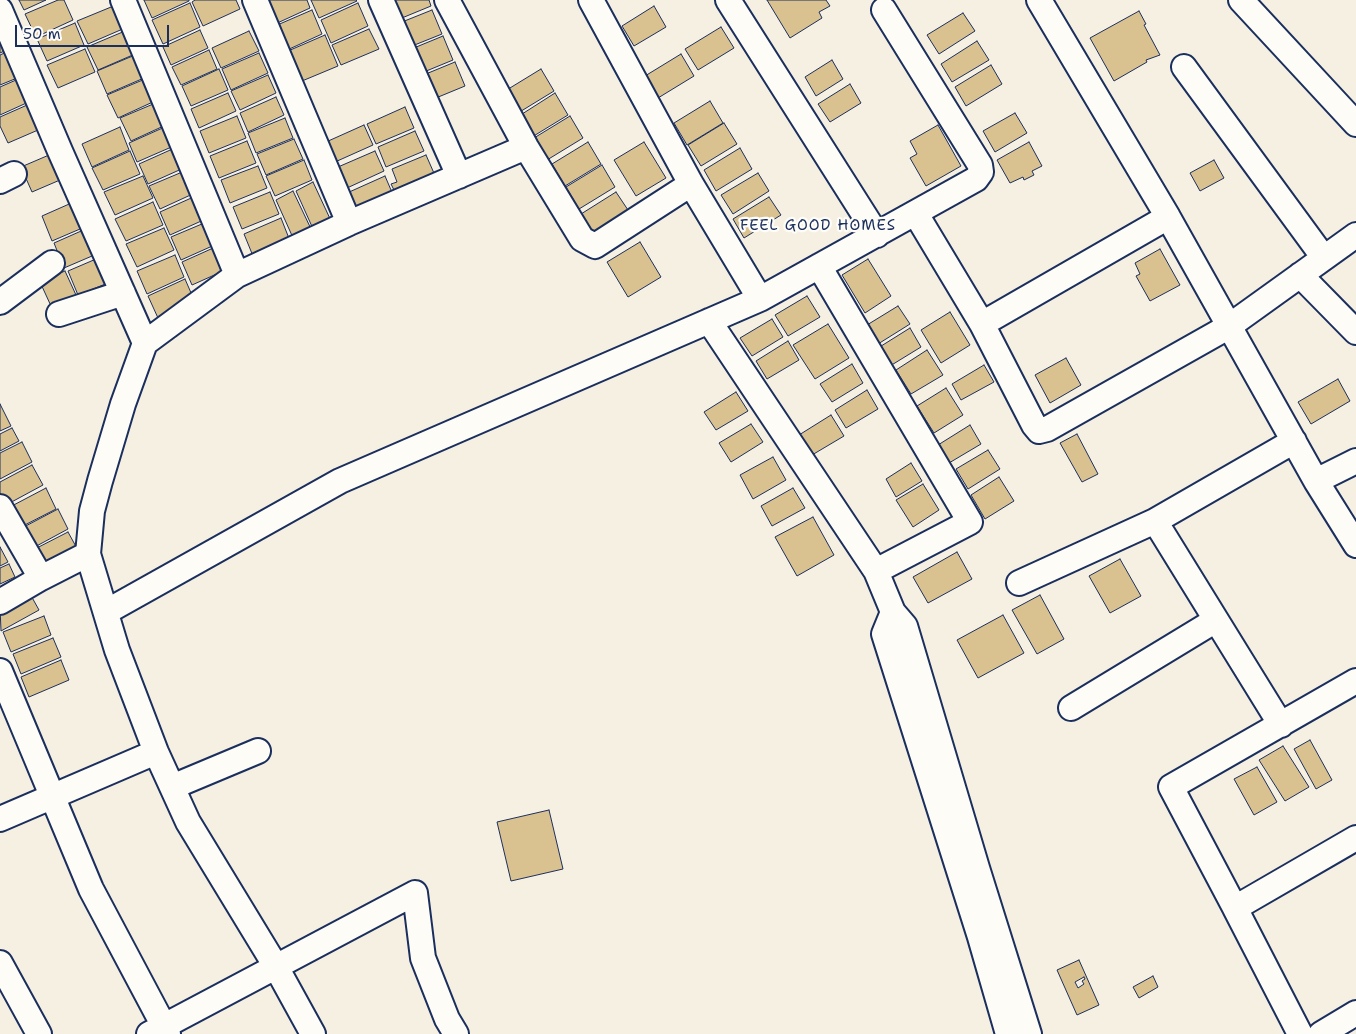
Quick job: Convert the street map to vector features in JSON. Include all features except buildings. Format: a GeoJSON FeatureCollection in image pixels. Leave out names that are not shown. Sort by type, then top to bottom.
{"type":"FeatureCollection","features":[{"type":"Feature","properties":{"kind":"street"},"geometry":{"type":"LineString","coordinates":[[123,0],[237,275]]}},
{"type":"Feature","properties":{"kind":"street"},"geometry":{"type":"LineString","coordinates":[[255,0],[349,223]]}},
{"type":"Feature","properties":{"kind":"street"},"geometry":{"type":"LineString","coordinates":[[381,0],[459,176]]}},
{"type":"Feature","properties":{"kind":"street"},"geometry":{"type":"LineString","coordinates":[[447,0],[526,147],[582,239],[595,246],[691,184]]}},
{"type":"Feature","properties":{"kind":"street"},"geometry":{"type":"LineString","coordinates":[[591,0],[691,184],[760,299]]}},
{"type":"Feature","properties":{"kind":"street"},"geometry":{"type":"LineString","coordinates":[[728,0],[877,235]]}},
{"type":"Feature","properties":{"kind":"street"},"geometry":{"type":"LineString","coordinates":[[1039,0],[1168,217],[1316,481],[1356,545]]}},
{"type":"Feature","properties":{"kind":"street"},"geometry":{"type":"LineString","coordinates":[[1241,0],[1356,124]]}},
{"type":"Feature","properties":{"kind":"street"},"geometry":{"type":"LineString","coordinates":[[0,10],[145,343]]}},
{"type":"Feature","properties":{"kind":"street"},"geometry":{"type":"LineString","coordinates":[[106,612],[340,481],[760,299],[976,179],[981,172],[980,165],[884,10]]}},
{"type":"Feature","properties":{"kind":"street"},"geometry":{"type":"LineString","coordinates":[[1184,67],[1324,258]]}},
{"type":"Feature","properties":{"kind":"street"},"geometry":{"type":"LineString","coordinates":[[313,1034],[275,965],[188,822],[156,752],[117,650],[88,554],[92,511],[124,404],[145,343],[237,275],[349,223],[526,147]]}},
{"type":"Feature","properties":{"kind":"street"},"geometry":{"type":"LineString","coordinates":[[916,214],[982,324],[1034,425],[1040,431],[1047,429],[1228,327],[1356,235]]}},
{"type":"Feature","properties":{"kind":"street"},"geometry":{"type":"LineString","coordinates":[[982,324],[1168,217]]}},
{"type":"Feature","properties":{"kind":"street"},"geometry":{"type":"LineString","coordinates":[[0,302],[52,263]]}},
{"type":"Feature","properties":{"kind":"street"},"geometry":{"type":"LineString","coordinates":[[819,266],[970,522],[876,571]]}},
{"type":"Feature","properties":{"kind":"street"},"geometry":{"type":"LineString","coordinates":[[1300,275],[1356,332]]}},
{"type":"Feature","properties":{"kind":"street"},"geometry":{"type":"LineString","coordinates":[[58,314],[123,293]]}},
{"type":"Feature","properties":{"kind":"street"},"geometry":{"type":"LineString","coordinates":[[708,321],[876,571],[893,612],[905,626],[947,801],[1006,994],[1029,1034]]}},
{"type":"Feature","properties":{"kind":"street"},"geometry":{"type":"LineString","coordinates":[[1019,583],[1155,521],[1294,441]]}},
{"type":"Feature","properties":{"kind":"street"},"geometry":{"type":"LineString","coordinates":[[1316,481],[1356,461]]}},
{"type":"Feature","properties":{"kind":"street"},"geometry":{"type":"LineString","coordinates":[[0,506],[41,578]]}},
{"type":"Feature","properties":{"kind":"street"},"geometry":{"type":"LineString","coordinates":[[1155,521],[1281,725]]}},
{"type":"Feature","properties":{"kind":"street"},"geometry":{"type":"LineString","coordinates":[[0,602],[88,554]]}},
{"type":"Feature","properties":{"kind":"street"},"geometry":{"type":"LineString","coordinates":[[1072,708],[1216,620]]}},
{"type":"Feature","properties":{"kind":"street"},"geometry":{"type":"LineString","coordinates":[[0,671],[91,889],[160,1031],[275,965],[415,893],[423,958],[447,1018],[456,1034]]}},
{"type":"Feature","properties":{"kind":"street"},"geometry":{"type":"LineString","coordinates":[[1300,1034],[1170,787],[1356,681]]}},
{"type":"Feature","properties":{"kind":"street"},"geometry":{"type":"LineString","coordinates":[[172,787],[258,751]]}},
{"type":"Feature","properties":{"kind":"street"},"geometry":{"type":"LineString","coordinates":[[0,819],[156,752]]}},
{"type":"Feature","properties":{"kind":"street"},"geometry":{"type":"LineString","coordinates":[[1235,908],[1356,838]]}},
{"type":"Feature","properties":{"kind":"street"},"geometry":{"type":"LineString","coordinates":[[0,963],[39,1034]]}},
{"type":"Feature","properties":{"kind":"street"},"geometry":{"type":"LineString","coordinates":[[1006,994],[1008,1034]]}},
{"type":"Feature","properties":{"kind":"street"},"geometry":{"type":"LineString","coordinates":[[1322,1034],[1356,1013]]}},
{"type":"Feature","properties":{"kind":"district","name":"FEEL GOOD HOMES"},"geometry":{"type":"Point","coordinates":[818,226]}}]}
